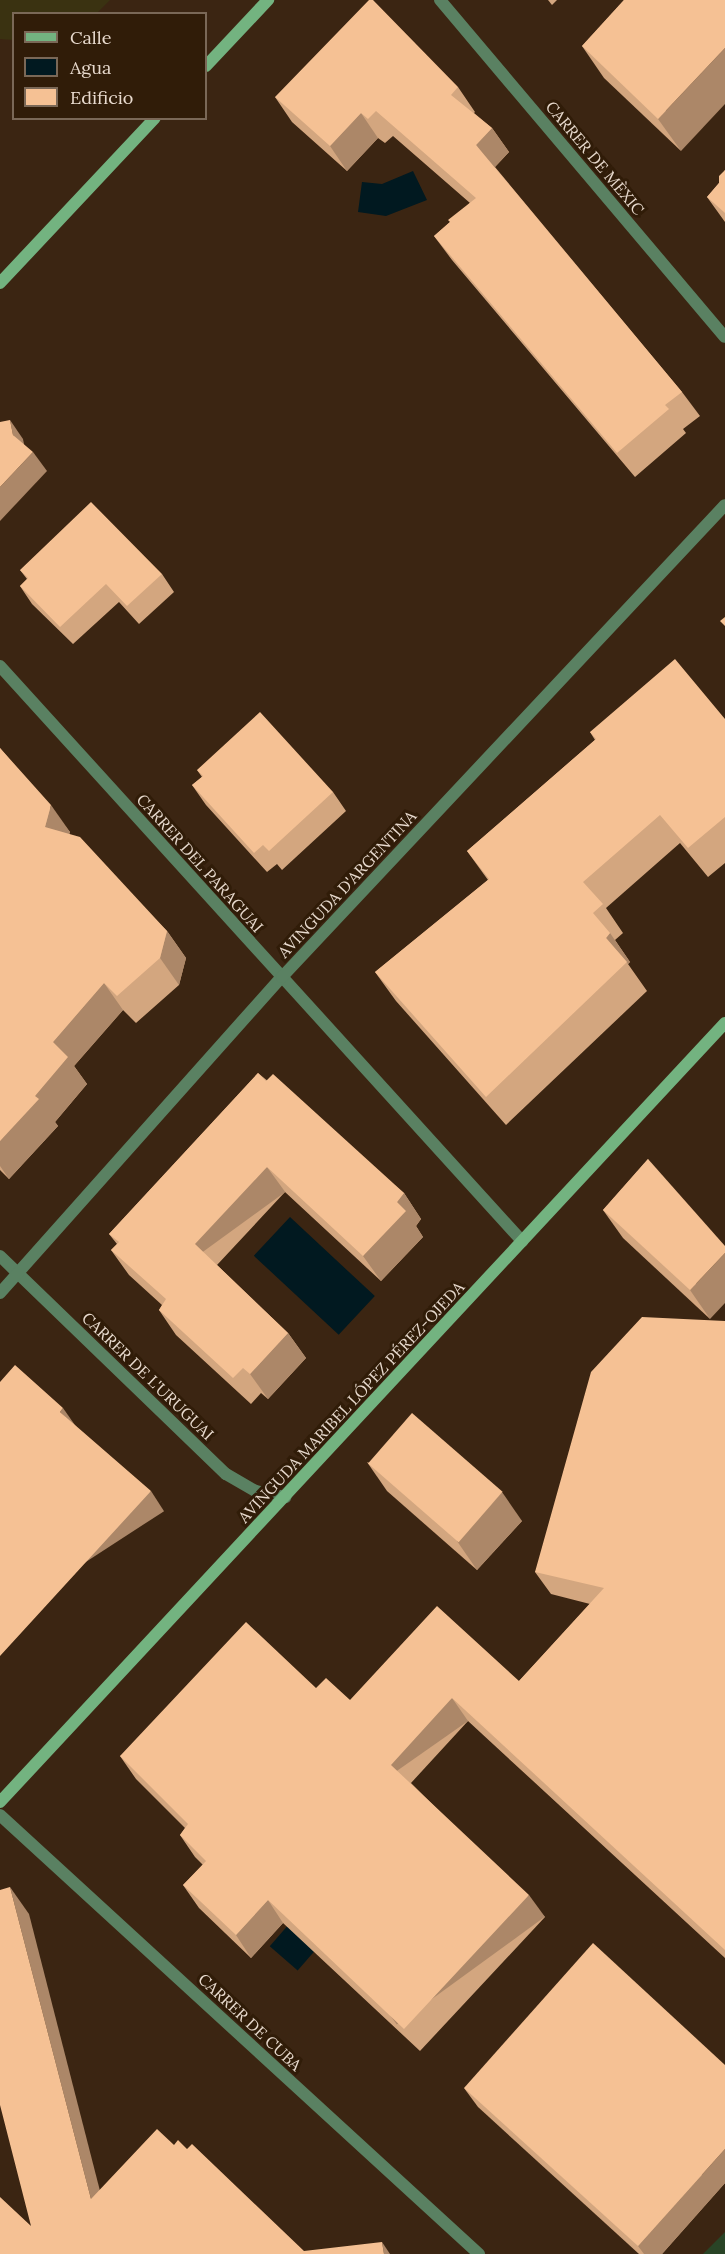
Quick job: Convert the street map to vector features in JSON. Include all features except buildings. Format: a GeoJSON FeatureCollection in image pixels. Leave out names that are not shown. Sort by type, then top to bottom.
{"type":"FeatureCollection","features":[{"type":"Feature","properties":{"kind":"street"},"geometry":{"type":"LineString","coordinates":[[207,65],[268,0]]}},
{"type":"Feature","properties":{"kind":"street","name":"CARRER DE MÈXIC"},"geometry":{"type":"LineString","coordinates":[[440,0],[725,337]]}},
{"type":"Feature","properties":{"kind":"street"},"geometry":{"type":"LineString","coordinates":[[0,283],[154,120]]}},
{"type":"Feature","properties":{"kind":"street","name":"AVINGUDA D'ARGENTINA"},"geometry":{"type":"LineString","coordinates":[[0,1293],[282,977],[725,505]]}},
{"type":"Feature","properties":{"kind":"street","name":"CARRER DEL PARAGUAI"},"geometry":{"type":"LineString","coordinates":[[0,666],[522,1241]]}},
{"type":"Feature","properties":{"kind":"street","name":"AVINGUDA MARIBEL LÓPEZ PÉREZ-OJEDA"},"geometry":{"type":"LineString","coordinates":[[0,1802],[725,1023]]}},
{"type":"Feature","properties":{"kind":"street","name":"CARRER DE L'URUGUAI"},"geometry":{"type":"LineString","coordinates":[[0,1256],[226,1474],[256,1491],[285,1497]]}},
{"type":"Feature","properties":{"kind":"street","name":"CARRER DE CUBA"},"geometry":{"type":"LineString","coordinates":[[0,1815],[479,2254]]}},
{"type":"Feature","properties":{"kind":"green space"},"geometry":{"type":"Polygon","coordinates":[[[725,2232],[725,2254],[703,2254],[725,2232]]]}},
{"type":"Feature","properties":{"kind":"sand"},"geometry":{"type":"Polygon","coordinates":[[[0,0],[110,0],[98,12],[12,12],[12,40],[0,39],[0,0]]]}},
{"type":"Feature","properties":{"kind":"water"},"geometry":{"type":"Polygon","coordinates":[[[413,171],[427,200],[386,216],[358,212],[362,182],[382,184],[413,171]]]}},
{"type":"Feature","properties":{"kind":"water"},"geometry":{"type":"Polygon","coordinates":[[[290,1217],[375,1296],[339,1335],[254,1256],[290,1217]]]}},
{"type":"Feature","properties":{"kind":"water"},"geometry":{"type":"Polygon","coordinates":[[[336,1870],[364,1894],[298,1970],[270,1946],[336,1870]]]}}]}
